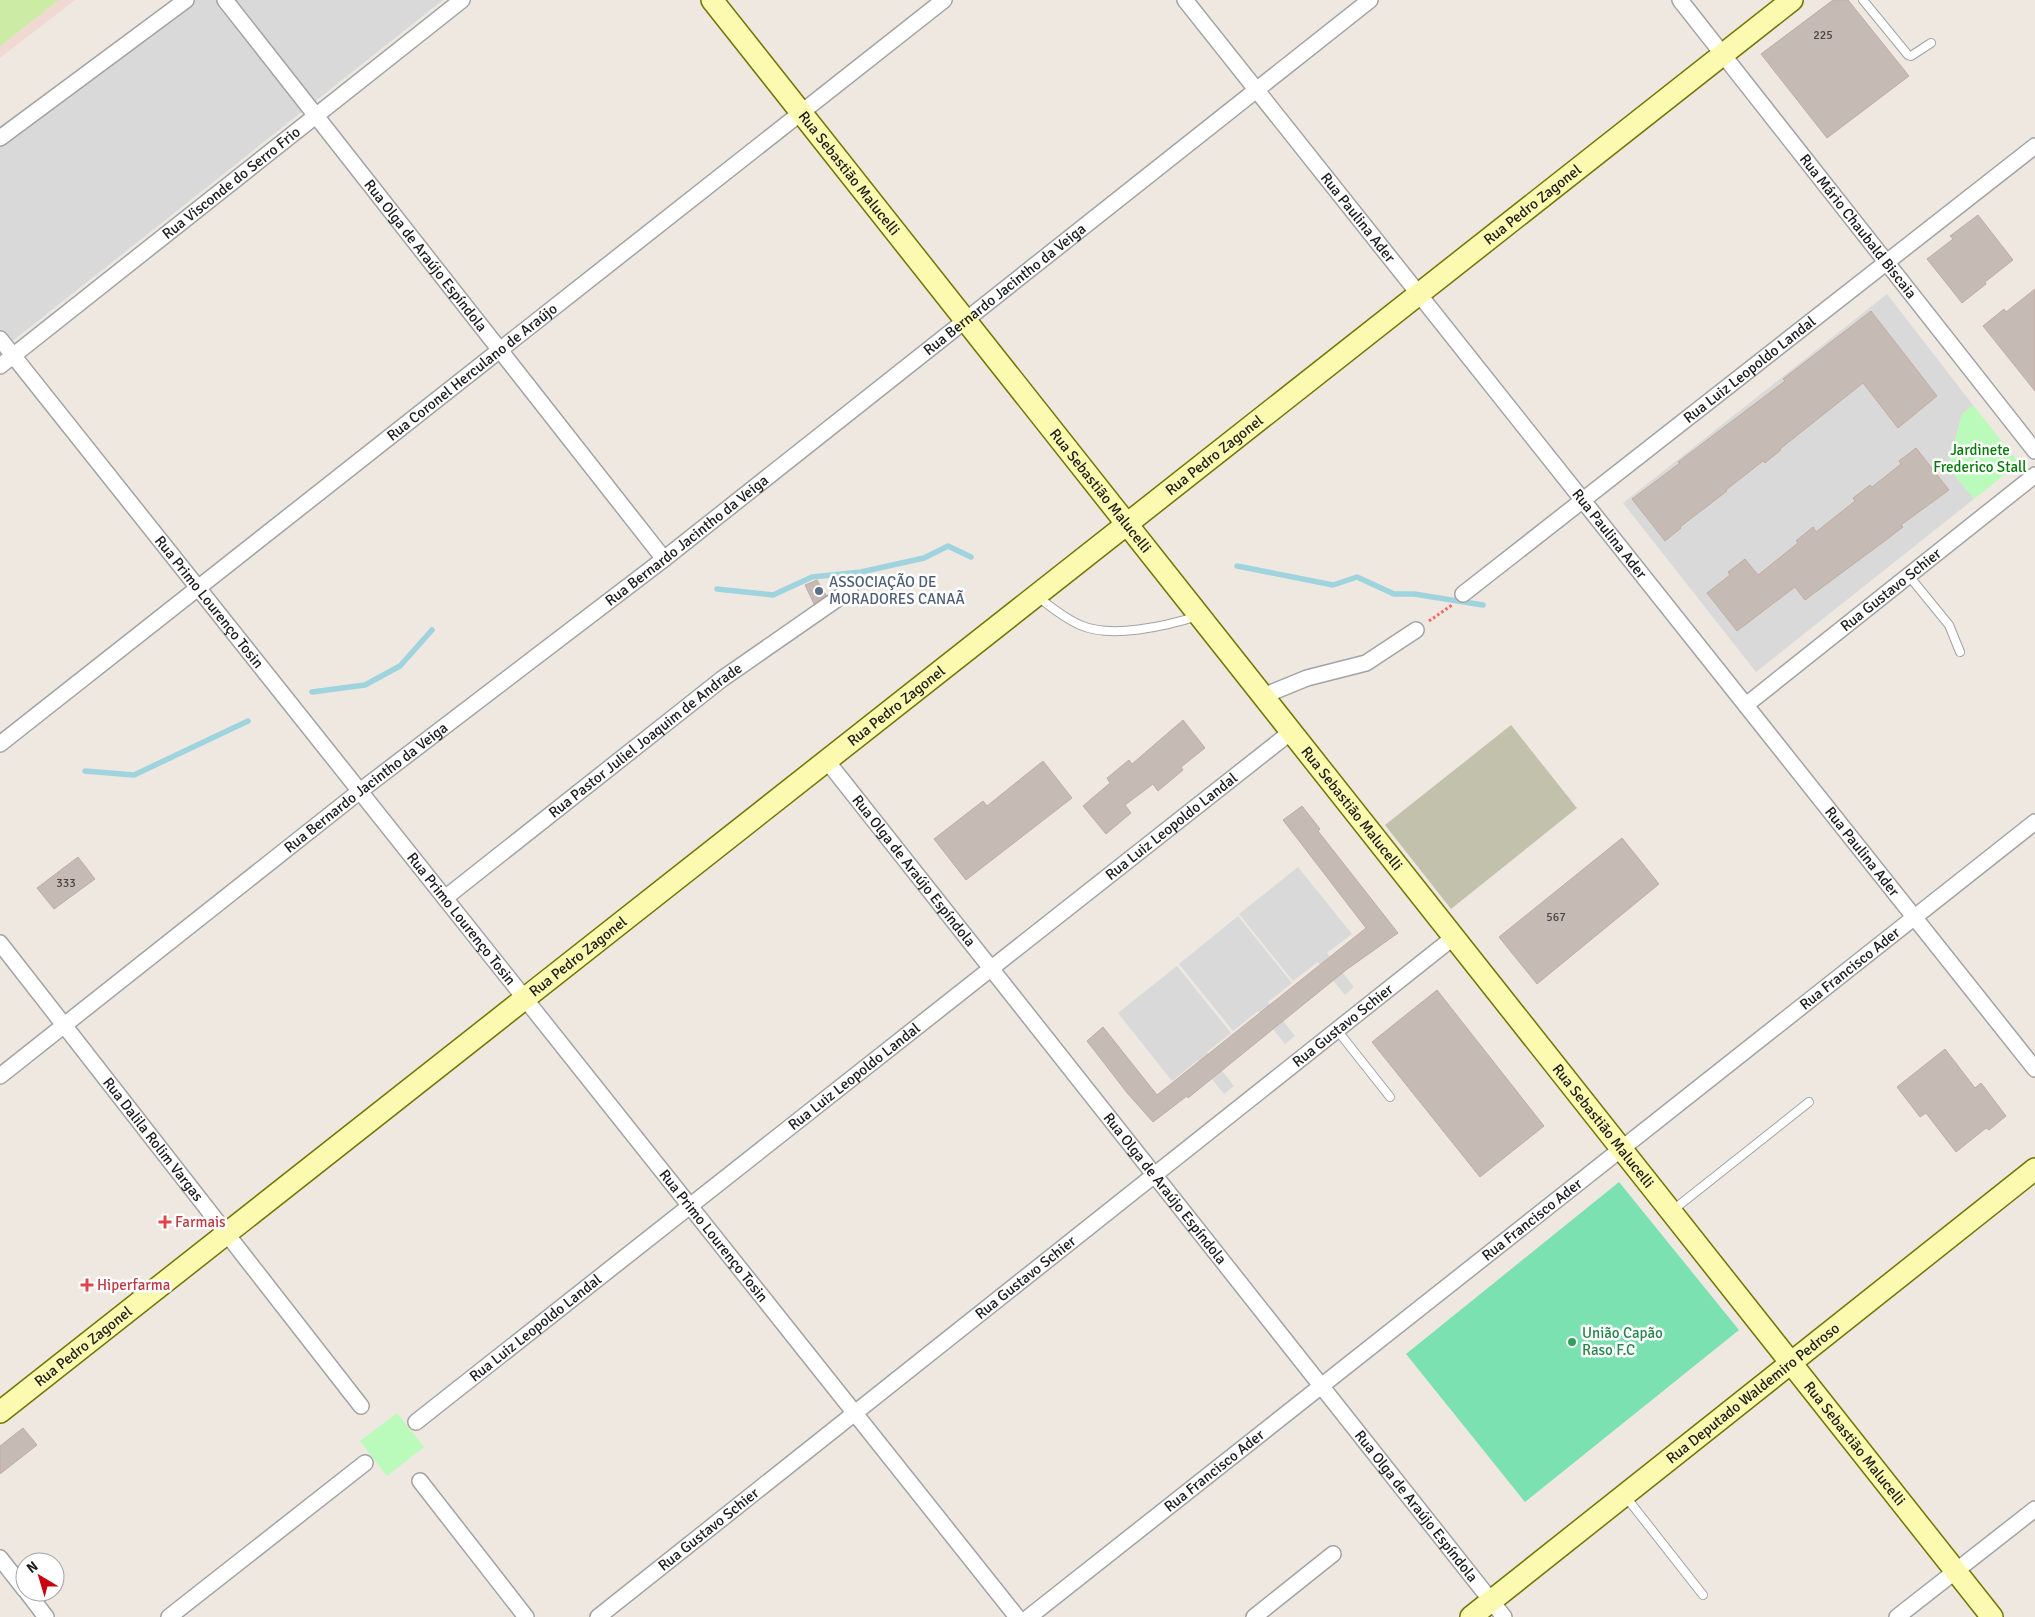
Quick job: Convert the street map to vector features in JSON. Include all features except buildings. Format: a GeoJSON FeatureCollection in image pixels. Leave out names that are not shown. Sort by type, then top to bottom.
{"type":"FeatureCollection","features":[{"type":"Feature","properties":{"kind":"street"},"geometry":{"type":"LineString","coordinates":[[0,138],[186,0]]}},
{"type":"Feature","properties":{"kind":"street","name":"Rua Olga de Araújo Espíndola"},"geometry":{"type":"LineString","coordinates":[[225,0],[501,349],[664,559]]}},
{"type":"Feature","properties":{"kind":"street","name":"Rua Visconde do Serro Frio"},"geometry":{"type":"LineString","coordinates":[[0,366],[462,0]]}},
{"type":"Feature","properties":{"kind":"street","name":"Rua Sebastião Malucelli"},"geometry":{"type":"LineString","coordinates":[[712,0],[1992,1617]]}},
{"type":"Feature","properties":{"kind":"street","name":"Rua Coronel Herculano de Araújo"},"geometry":{"type":"LineString","coordinates":[[0,744],[944,0]]}},
{"type":"Feature","properties":{"kind":"street","name":"Rua Paulina Ader"},"geometry":{"type":"LineString","coordinates":[[1185,0],[2035,1069]]}},
{"type":"Feature","properties":{"kind":"street","name":"Rua Bernardo Jacintho da Veiga"},"geometry":{"type":"LineString","coordinates":[[0,1076],[360,791],[664,559],[1370,0]]}},
{"type":"Feature","properties":{"kind":"street","name":"Rua Mário Chaubald Biscaia"},"geometry":{"type":"LineString","coordinates":[[1680,0],[2035,451]]}},
{"type":"Feature","properties":{"kind":"street","name":"Rua Pedro Zagonel"},"geometry":{"type":"LineString","coordinates":[[0,1412],[1792,0]]}},
{"type":"Feature","properties":{"kind":"street","name":"Rua Luiz Leopoldo Landal"},"geometry":{"type":"LineString","coordinates":[[1463,594],[2035,146]]}},
{"type":"Feature","properties":{"kind":"street","name":"Rua Primo Lourenço Tosin"},"geometry":{"type":"LineString","coordinates":[[0,339],[1016,1617]]}},
{"type":"Feature","properties":{"kind":"street","name":"Rua Gustavo Schier"},"geometry":{"type":"LineString","coordinates":[[1746,705],[2035,475]]}},
{"type":"Feature","properties":{"kind":"street","name":"Rua Pastor Juliel Joaquim de Andrade"},"geometry":{"type":"LineString","coordinates":[[445,898],[722,679],[850,590]]}},
{"type":"Feature","properties":{"kind":"street"},"geometry":{"type":"LineString","coordinates":[[1263,696],[1307,678],[1366,663],[1416,630]]}},
{"type":"Feature","properties":{"kind":"street","name":"Rua Luiz Leopoldo Landal"},"geometry":{"type":"LineString","coordinates":[[416,1422],[1291,732]]}},
{"type":"Feature","properties":{"kind":"street","name":"Rua Olga de Araújo Espíndola"},"geometry":{"type":"LineString","coordinates":[[827,761],[1498,1609]]}},
{"type":"Feature","properties":{"kind":"street","name":"Rua Francisco Ader"},"geometry":{"type":"LineString","coordinates":[[1028,1617],[2035,822]]}},
{"type":"Feature","properties":{"kind":"street","name":"Rua Gustavo Schier"},"geometry":{"type":"LineString","coordinates":[[598,1617],[1454,937]]}},
{"type":"Feature","properties":{"kind":"street","name":"Rua Dalila Rolim Vargas"},"geometry":{"type":"LineString","coordinates":[[0,943],[361,1406]]}},
{"type":"Feature","properties":{"kind":"street","name":"Rua Deputado Waldemiro Pedroso"},"geometry":{"type":"LineString","coordinates":[[1471,1617],[1498,1609],[1624,1495],[2035,1169]]}},
{"type":"Feature","properties":{"kind":"street"},"geometry":{"type":"LineString","coordinates":[[169,1617],[365,1463]]}},
{"type":"Feature","properties":{"kind":"street"},"geometry":{"type":"LineString","coordinates":[[420,1481],[526,1617]]}},
{"type":"Feature","properties":{"kind":"street"},"geometry":{"type":"LineString","coordinates":[[1897,1617],[2035,1509]]}},
{"type":"Feature","properties":{"kind":"street"},"geometry":{"type":"LineString","coordinates":[[1254,1617],[1334,1554]]}},
{"type":"Feature","properties":{"kind":"street"},"geometry":{"type":"LineString","coordinates":[[0,1558],[15,1577]]}},
{"type":"Feature","properties":{"kind":"street"},"geometry":{"type":"LineString","coordinates":[[34,1602],[46,1617]]}},
{"type":"Feature","properties":{"kind":"lane"},"geometry":{"type":"LineString","coordinates":[[1863,0],[1908,56],[1931,43]]}},
{"type":"Feature","properties":{"kind":"lane"},"geometry":{"type":"LineString","coordinates":[[1909,576],[1949,625],[1960,652]]}},
{"type":"Feature","properties":{"kind":"lane"},"geometry":{"type":"LineString","coordinates":[[1036,596],[1081,626],[1119,632],[1173,624],[1200,616]]}},
{"type":"Feature","properties":{"kind":"lane"},"geometry":{"type":"LineString","coordinates":[[1337,1030],[1390,1097]]}},
{"type":"Feature","properties":{"kind":"lane"},"geometry":{"type":"LineString","coordinates":[[1671,1211],[1809,1102]]}},
{"type":"Feature","properties":{"kind":"lane"},"geometry":{"type":"LineString","coordinates":[[1624,1495],[1704,1595]]}},
{"type":"Feature","properties":{"kind":"path"},"geometry":{"type":"LineString","coordinates":[[1416,630],[1452,605]]}},
{"type":"Feature","properties":{"kind":"shaded area"},"geometry":{"type":"Polygon","coordinates":[[[59,0],[75,0],[0,58],[0,46],[59,0]]]}},
{"type":"Feature","properties":{"kind":"shaded area"},"geometry":{"type":"Polygon","coordinates":[[[182,0],[443,0],[0,351],[0,126],[182,0]]]}},
{"type":"Feature","properties":{"kind":"shaded area"},"geometry":{"type":"Polygon","coordinates":[[[1887,294],[1973,405],[1962,414],[1948,467],[1974,499],[1756,672],[1623,503],[1887,294]]]}},
{"type":"Feature","properties":{"kind":"shaded area"},"geometry":{"type":"Polygon","coordinates":[[[1511,725],[1577,808],[1451,909],[1385,825],[1511,725]]]}},
{"type":"Feature","properties":{"kind":"shaded area"},"geometry":{"type":"Polygon","coordinates":[[[1298,867],[1352,934],[1327,953],[1354,987],[1345,995],[1318,962],[1293,981],[1239,914],[1298,867]]]}},
{"type":"Feature","properties":{"kind":"shaded area"},"geometry":{"type":"Polygon","coordinates":[[[1238,916],[1292,983],[1268,1002],[1295,1036],[1285,1044],[1258,1011],[1233,1031],[1179,964],[1238,916]]]}},
{"type":"Feature","properties":{"kind":"shaded area"},"geometry":{"type":"Polygon","coordinates":[[[1177,966],[1231,1033],[1207,1052],[1234,1086],[1224,1094],[1197,1061],[1172,1081],[1118,1013],[1177,966]]]}},
{"type":"Feature","properties":{"kind":"green space"},"geometry":{"type":"Polygon","coordinates":[[[0,0],[59,0],[0,46],[0,0]]]}},
{"type":"Feature","properties":{"kind":"green space","name":"Jardinete Frederico Stall"},"geometry":{"type":"Polygon","coordinates":[[[1973,405],[2019,463],[1974,499],[1948,467],[1962,414],[1973,405]]]}},
{"type":"Feature","properties":{"kind":"green space","name":"União Capão Raso F.C"},"geometry":{"type":"Polygon","coordinates":[[[1619,1182],[1739,1330],[1525,1502],[1406,1354],[1619,1182]]]}},
{"type":"Feature","properties":{"kind":"green space"},"geometry":{"type":"Polygon","coordinates":[[[397,1413],[424,1447],[387,1476],[360,1441],[397,1413]]]}},
{"type":"Feature","properties":{"kind":"waterway"},"geometry":{"type":"LineString","coordinates":[[717,589],[773,595],[812,577],[861,572],[924,558],[948,546],[971,557]]}},
{"type":"Feature","properties":{"kind":"waterway"},"geometry":{"type":"LineString","coordinates":[[1237,566],[1333,585],[1357,577],[1394,594],[1414,594],[1483,605]]}},
{"type":"Feature","properties":{"kind":"waterway"},"geometry":{"type":"LineString","coordinates":[[312,692],[365,685],[400,666],[432,630]]}},
{"type":"Feature","properties":{"kind":"waterway"},"geometry":{"type":"LineString","coordinates":[[85,771],[134,775],[248,721]]}},
{"type":"Feature","properties":{"kind":"place","name":"ASSOCIAÇÃO DE MORADORES CANAÃ"},"geometry":{"type":"Point","coordinates":[819,591]}},
{"type":"Feature","properties":{"kind":"place","name":"Farmais"},"geometry":{"type":"Point","coordinates":[165,1222]}},
{"type":"Feature","properties":{"kind":"place","name":"Hiperfarma"},"geometry":{"type":"Point","coordinates":[87,1285]}},
{"type":"Feature","properties":{"kind":"place","name":"União Capão Raso F.C"},"geometry":{"type":"Point","coordinates":[1572,1342]}}]}
